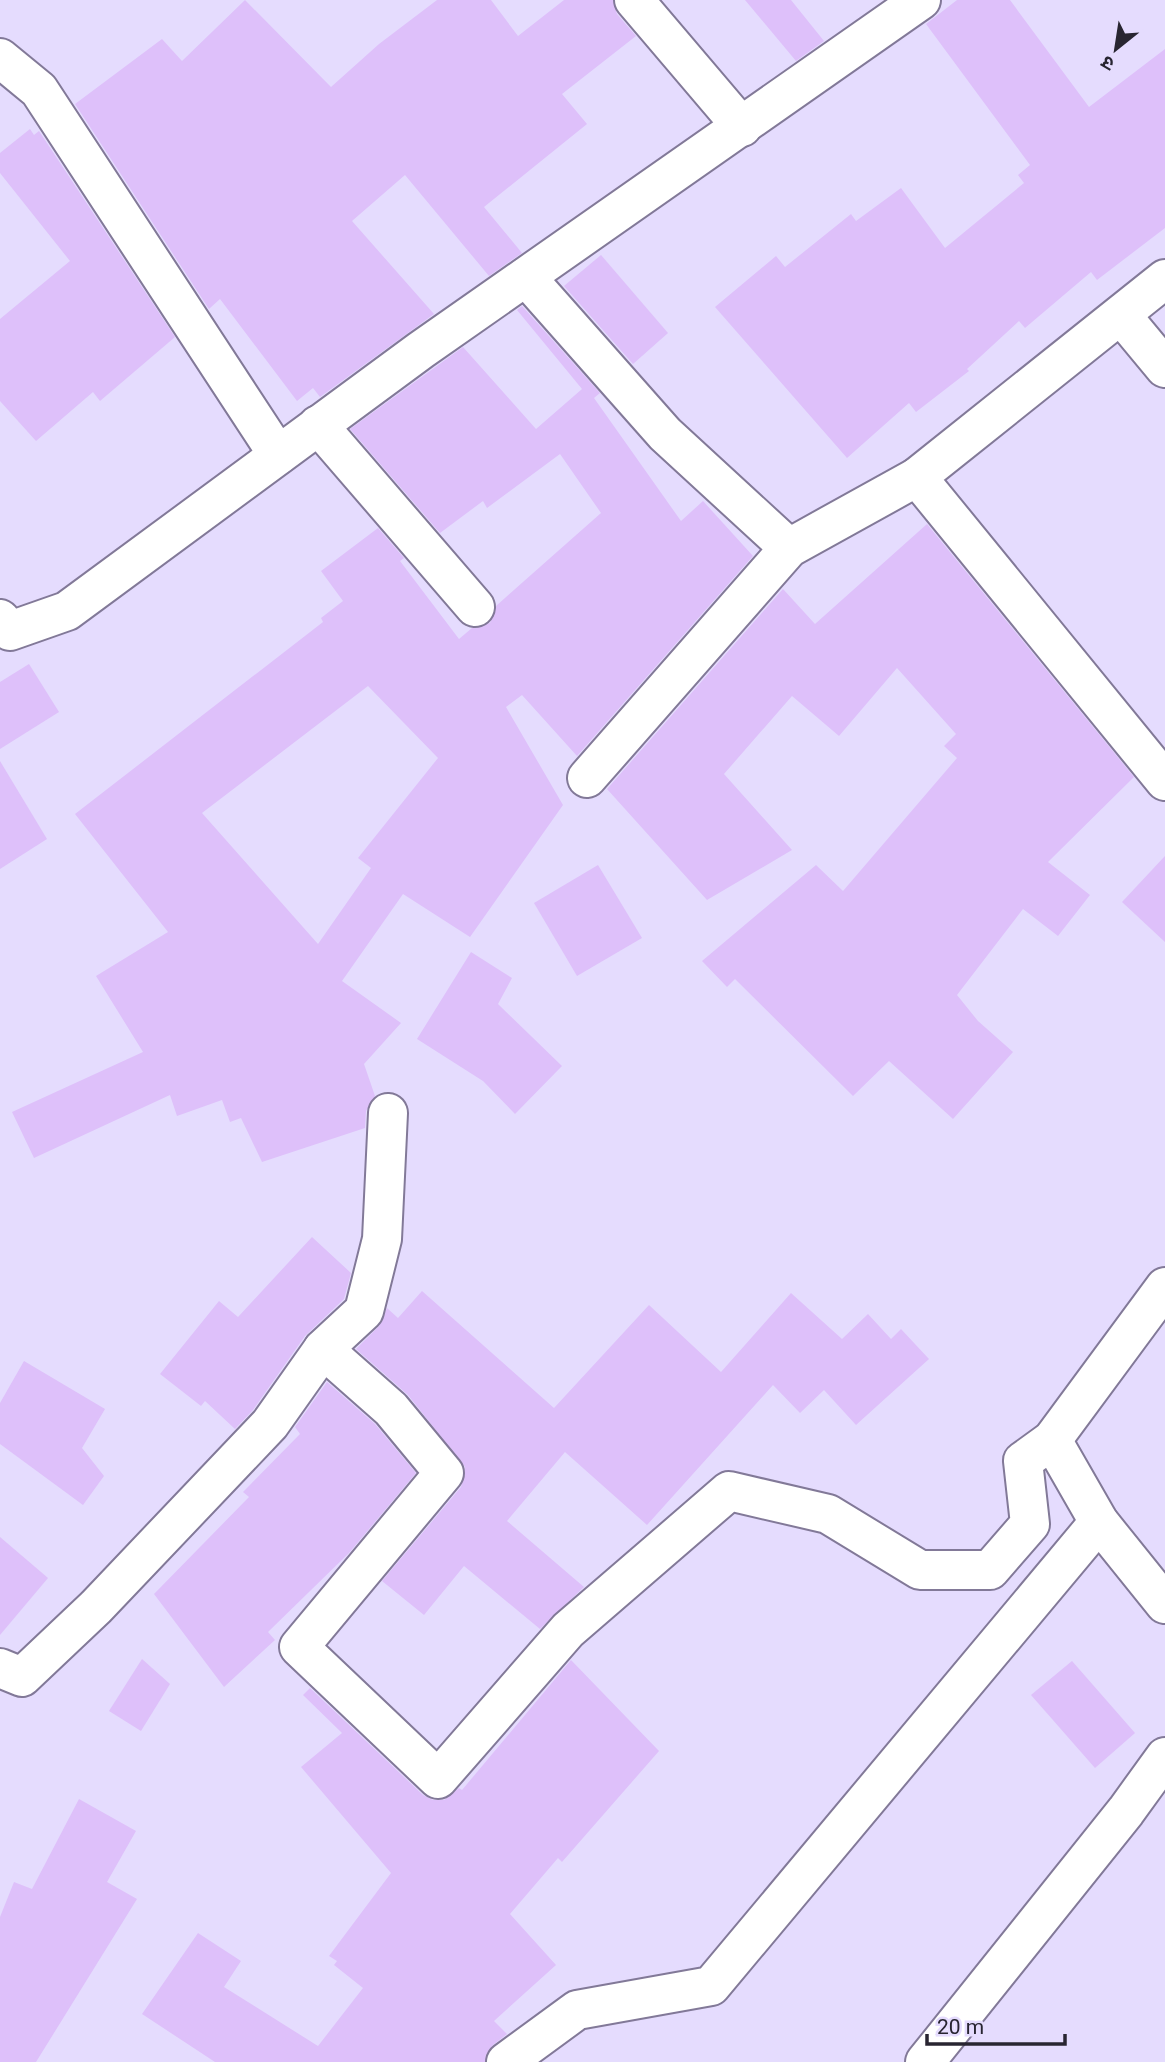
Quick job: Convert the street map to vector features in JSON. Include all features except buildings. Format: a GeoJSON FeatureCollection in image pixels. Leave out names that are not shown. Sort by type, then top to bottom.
{"type":"FeatureCollection","features":[{"type":"Feature","properties":{"kind":"street"},"geometry":{"type":"LineString","coordinates":[[634,0],[742,127]]}},
{"type":"Feature","properties":{"kind":"street"},"geometry":{"type":"LineString","coordinates":[[0,619],[10,631],[67,611],[318,425],[921,0]]}},
{"type":"Feature","properties":{"kind":"street"},"geometry":{"type":"LineString","coordinates":[[0,58],[39,90],[278,455]]}},
{"type":"Feature","properties":{"kind":"street"},"geometry":{"type":"LineString","coordinates":[[526,277],[665,434],[789,548]]}},
{"type":"Feature","properties":{"kind":"street"},"geometry":{"type":"LineString","coordinates":[[587,778],[789,548],[917,477],[1165,279]]}},
{"type":"Feature","properties":{"kind":"street"},"geometry":{"type":"LineString","coordinates":[[1121,314],[1165,368]]}},
{"type":"Feature","properties":{"kind":"street"},"geometry":{"type":"LineString","coordinates":[[318,425],[475,607]]}},
{"type":"Feature","properties":{"kind":"street"},"geometry":{"type":"LineString","coordinates":[[917,477],[1165,781]]}},
{"type":"Feature","properties":{"kind":"street"},"geometry":{"type":"LineString","coordinates":[[0,1668],[22,1677],[96,1607],[270,1424],[323,1349],[364,1311],[382,1239],[388,1114]]}},
{"type":"Feature","properties":{"kind":"street"},"geometry":{"type":"LineString","coordinates":[[323,1349],[391,1409],[444,1473],[299,1647],[438,1779],[568,1630],[729,1491],[828,1514],[920,1570],[990,1570],[1030,1524],[1023,1461],[1052,1440],[1165,1287]]}},
{"type":"Feature","properties":{"kind":"street"},"geometry":{"type":"LineString","coordinates":[[1052,1440],[1099,1522],[1165,1604]]}},
{"type":"Feature","properties":{"kind":"street"},"geometry":{"type":"LineString","coordinates":[[506,2062],[577,2010],[711,1986],[1099,1522]]}},
{"type":"Feature","properties":{"kind":"street"},"geometry":{"type":"LineString","coordinates":[[925,2062],[1126,1811],[1165,1757]]}}]}
